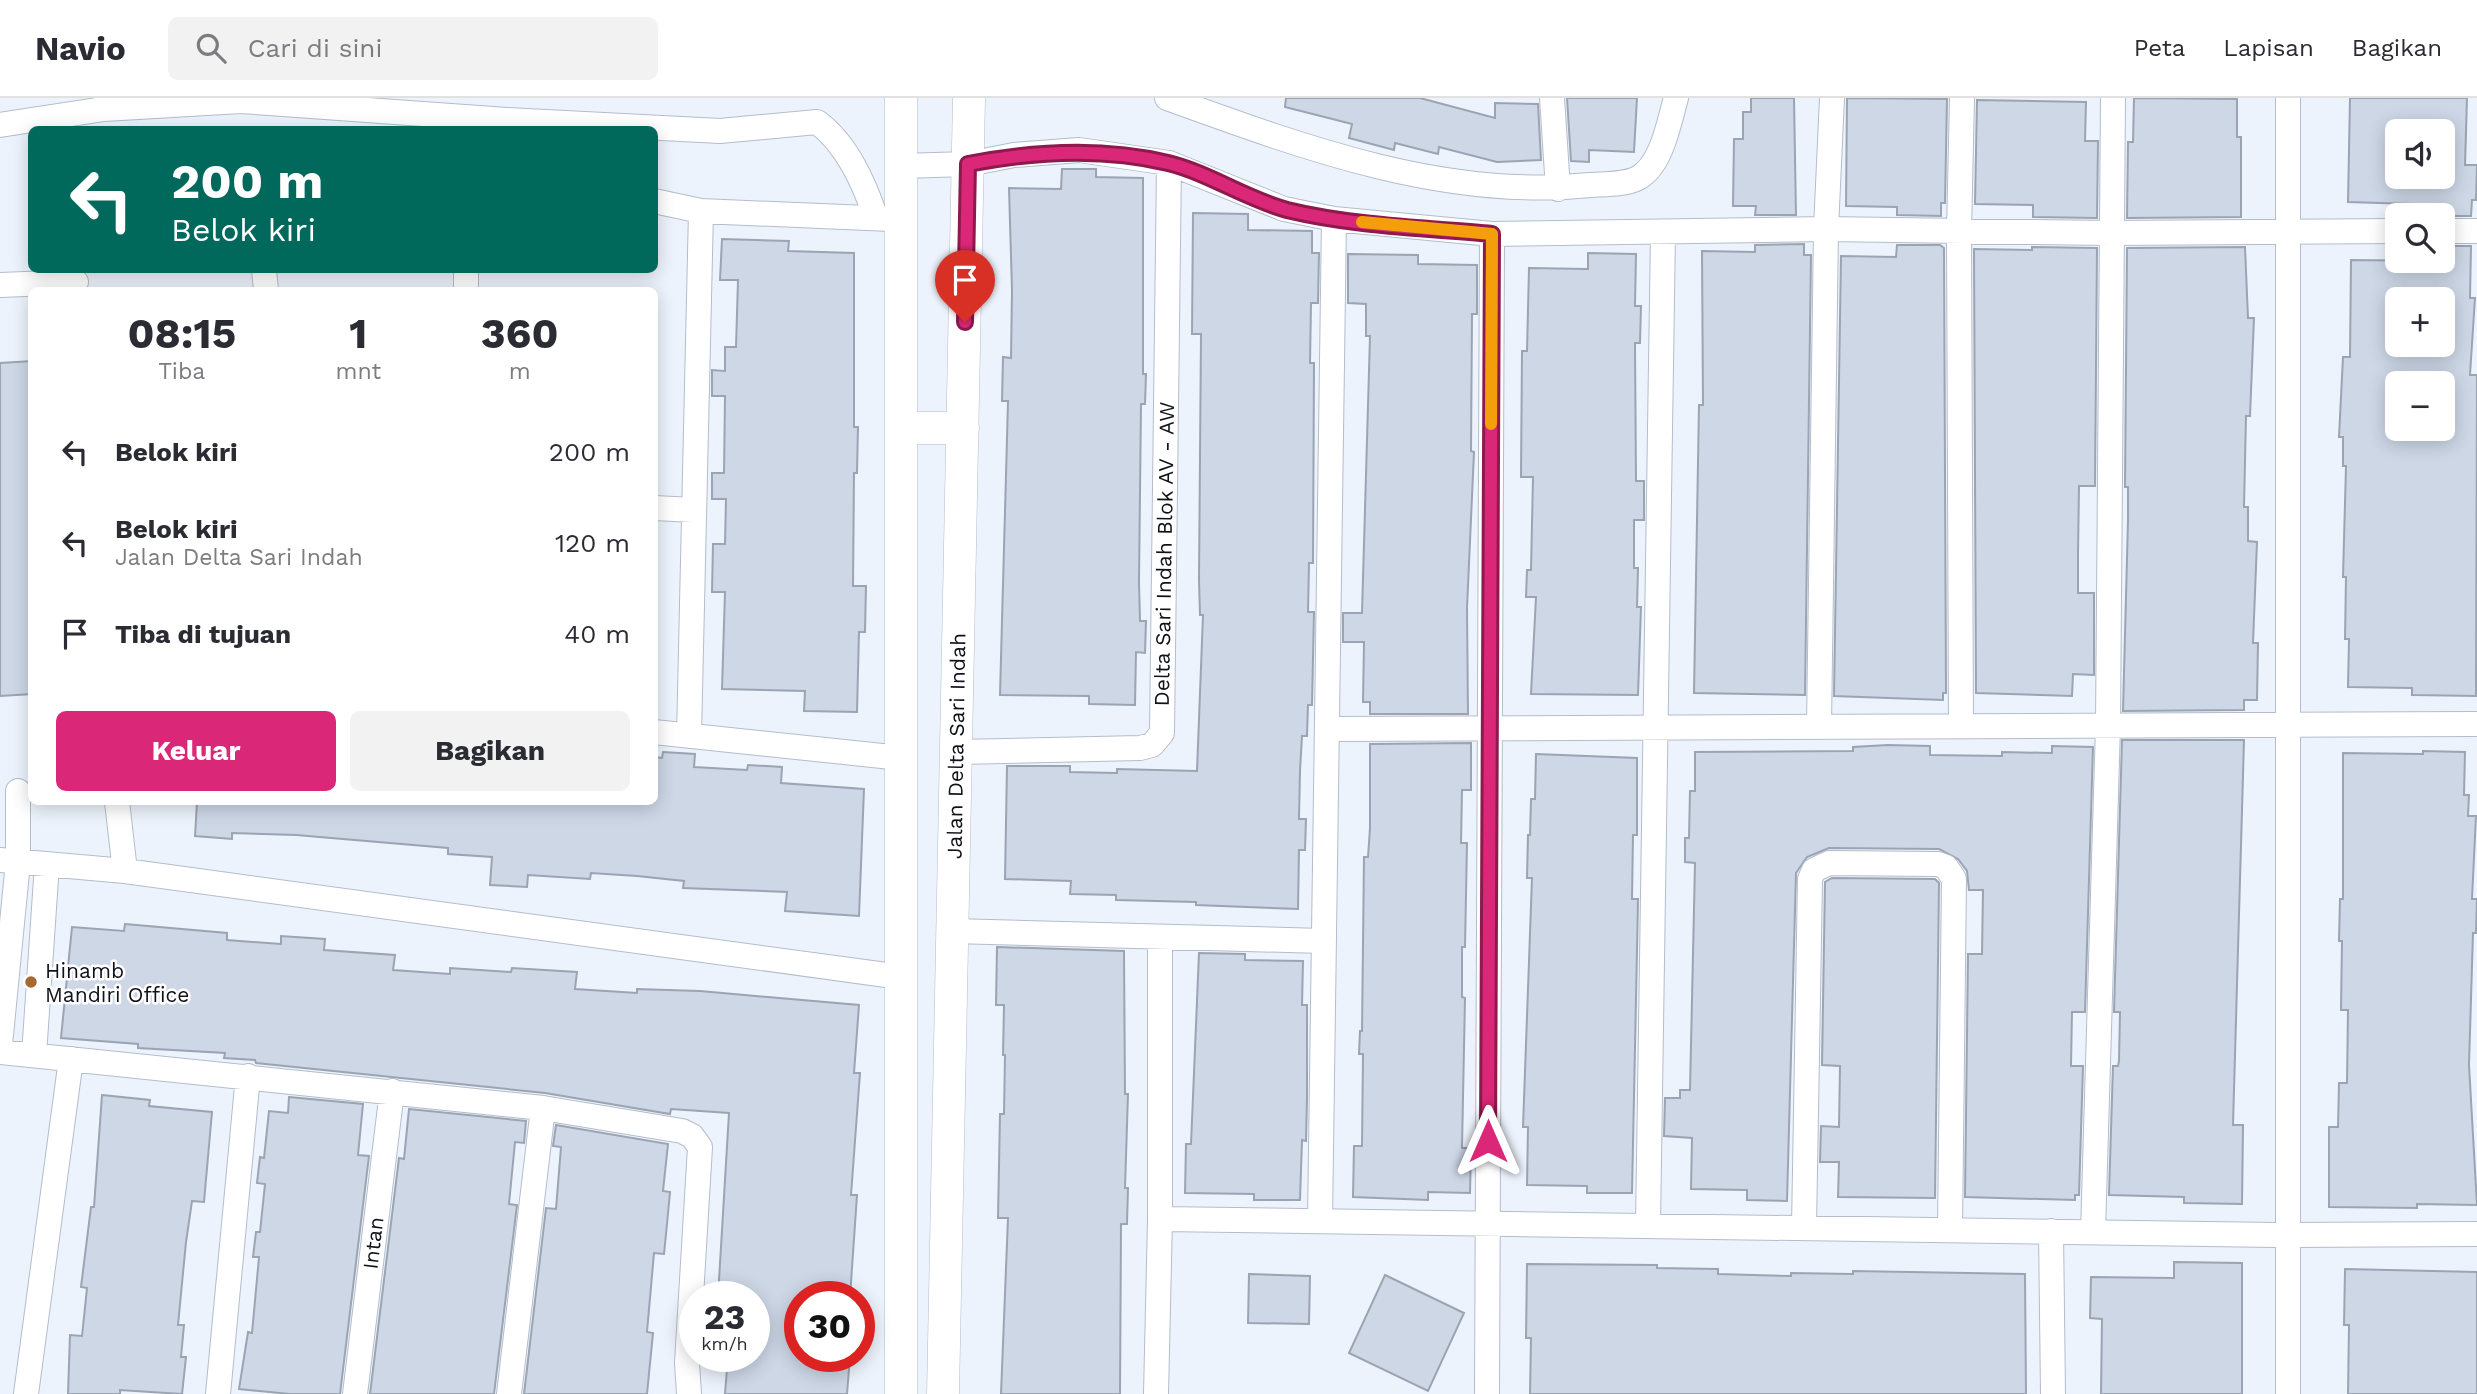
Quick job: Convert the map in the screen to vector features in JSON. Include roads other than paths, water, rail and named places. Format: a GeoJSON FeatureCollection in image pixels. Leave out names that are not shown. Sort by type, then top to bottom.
{"type":"FeatureCollection","features":[{"type":"Feature","properties":{"kind":"street"},"geometry":{"type":"LineString","coordinates":[[901,98],[901,166],[889,219],[901,428],[901,1394]]}},
{"type":"Feature","properties":{"kind":"street","name":"Jalan Delta Sari Indah"},"geometry":{"type":"LineString","coordinates":[[943,1394],[970,98]]}},
{"type":"Feature","properties":{"kind":"street"},"geometry":{"type":"LineString","coordinates":[[1167,98],[1285,141],[1399,172],[1558,189],[1637,178],[1649,167],[1661,144],[1676,98]]}},
{"type":"Feature","properties":{"kind":"street"},"geometry":{"type":"LineString","coordinates":[[1552,98],[1558,189]]}},
{"type":"Feature","properties":{"kind":"street"},"geometry":{"type":"LineString","coordinates":[[1819,727],[1826,229],[1832,98]]}},
{"type":"Feature","properties":{"kind":"street"},"geometry":{"type":"LineString","coordinates":[[1961,726],[1959,232],[1962,98]]}},
{"type":"Feature","properties":{"kind":"street"},"geometry":{"type":"LineString","coordinates":[[2093,1232],[2108,726],[2113,98]]}},
{"type":"Feature","properties":{"kind":"street"},"geometry":{"type":"LineString","coordinates":[[2288,98],[2288,1394]]}},
{"type":"Feature","properties":{"kind":"street"},"geometry":{"type":"LineString","coordinates":[[0,125],[104,109],[242,101],[623,126]]}},
{"type":"Feature","properties":{"kind":"street"},"geometry":{"type":"LineString","coordinates":[[658,128],[720,131],[817,122],[829,131],[889,219]]}},
{"type":"Feature","properties":{"kind":"street"},"geometry":{"type":"LineString","coordinates":[[901,166],[968,164],[1014,155],[1079,150],[1169,163],[1284,209],[1334,219],[1492,234],[1826,229],[2112,233],[2385,231]]}},
{"type":"Feature","properties":{"kind":"street","name":"Delta Sari Indah Blok AV - AW"},"geometry":{"type":"LineString","coordinates":[[956,751],[1140,748],[1152,745],[1162,733],[1169,163]]}},
{"type":"Feature","properties":{"kind":"street"},"geometry":{"type":"LineString","coordinates":[[658,202],[701,211],[889,219]]}},
{"type":"Feature","properties":{"kind":"street"},"geometry":{"type":"LineString","coordinates":[[688,736],[701,211]]}},
{"type":"Feature","properties":{"kind":"street"},"geometry":{"type":"LineString","coordinates":[[1320,1221],[1334,219]]}},
{"type":"Feature","properties":{"kind":"street"},"geometry":{"type":"LineString","coordinates":[[2455,231],[2477,231]]}},
{"type":"Feature","properties":{"kind":"street"},"geometry":{"type":"LineString","coordinates":[[1648,1226],[1663,232]]}},
{"type":"Feature","properties":{"kind":"street"},"geometry":{"type":"LineString","coordinates":[[1487,1394],[1492,234]]}},
{"type":"Feature","properties":{"kind":"street"},"geometry":{"type":"LineString","coordinates":[[0,285],[76,281]]}},
{"type":"Feature","properties":{"kind":"street"},"geometry":{"type":"LineString","coordinates":[[901,428],[963,428]]}},
{"type":"Feature","properties":{"kind":"street"},"geometry":{"type":"LineString","coordinates":[[658,508],[694,510]]}},
{"type":"Feature","properties":{"kind":"street"},"geometry":{"type":"LineString","coordinates":[[1327,729],[2477,724]]}},
{"type":"Feature","properties":{"kind":"street"},"geometry":{"type":"LineString","coordinates":[[658,733],[901,758]]}},
{"type":"Feature","properties":{"kind":"street"},"geometry":{"type":"LineString","coordinates":[[0,1045],[9,861],[16,791]]}},
{"type":"Feature","properties":{"kind":"street"},"geometry":{"type":"LineString","coordinates":[[117,805],[125,871]]}},
{"type":"Feature","properties":{"kind":"street"},"geometry":{"type":"LineString","coordinates":[[901,844],[954,847]]}},
{"type":"Feature","properties":{"kind":"street"},"geometry":{"type":"LineString","coordinates":[[9,861],[125,871],[901,977]]}},
{"type":"Feature","properties":{"kind":"street"},"geometry":{"type":"LineString","coordinates":[[1804,1228],[1810,879],[1814,870],[1829,863],[1938,864],[1946,867],[1954,878],[1950,1230]]}},
{"type":"Feature","properties":{"kind":"street"},"geometry":{"type":"LineString","coordinates":[[34,1055],[47,864]]}},
{"type":"Feature","properties":{"kind":"street"},"geometry":{"type":"LineString","coordinates":[[952,930],[1323,941]]}},
{"type":"Feature","properties":{"kind":"street"},"geometry":{"type":"LineString","coordinates":[[1156,1394],[1160,1219],[1160,937]]}},
{"type":"Feature","properties":{"kind":"street"},"geometry":{"type":"LineString","coordinates":[[0,1052],[543,1108],[682,1131],[692,1136],[700,1147],[692,1281]]}},
{"type":"Feature","properties":{"kind":"street"},"geometry":{"type":"LineString","coordinates":[[26,1394],[71,1059]]}},
{"type":"Feature","properties":{"kind":"street"},"geometry":{"type":"LineString","coordinates":[[218,1394],[248,1076]]}},
{"type":"Feature","properties":{"kind":"street","name":"Intan"},"geometry":{"type":"LineString","coordinates":[[355,1394],[392,1091]]}},
{"type":"Feature","properties":{"kind":"street"},"geometry":{"type":"LineString","coordinates":[[509,1394],[543,1108]]}},
{"type":"Feature","properties":{"kind":"street"},"geometry":{"type":"LineString","coordinates":[[901,1212],[947,1210]]}},
{"type":"Feature","properties":{"kind":"street"},"geometry":{"type":"LineString","coordinates":[[1160,1219],[2288,1235],[2477,1234]]}},
{"type":"Feature","properties":{"kind":"street"},"geometry":{"type":"LineString","coordinates":[[2051,1231],[2053,1394]]}},
{"type":"Feature","properties":{"kind":"street"},"geometry":{"type":"LineString","coordinates":[[678,1394],[684,1372]]}},
{"type":"Feature","properties":{"kind":"street"},"geometry":{"type":"LineString","coordinates":[[688,1372],[689,1394]]}},
{"type":"Feature","properties":{"kind":"place","name":"Hinamb Mandiri Office"},"geometry":{"type":"Point","coordinates":[31,982]}}]}
